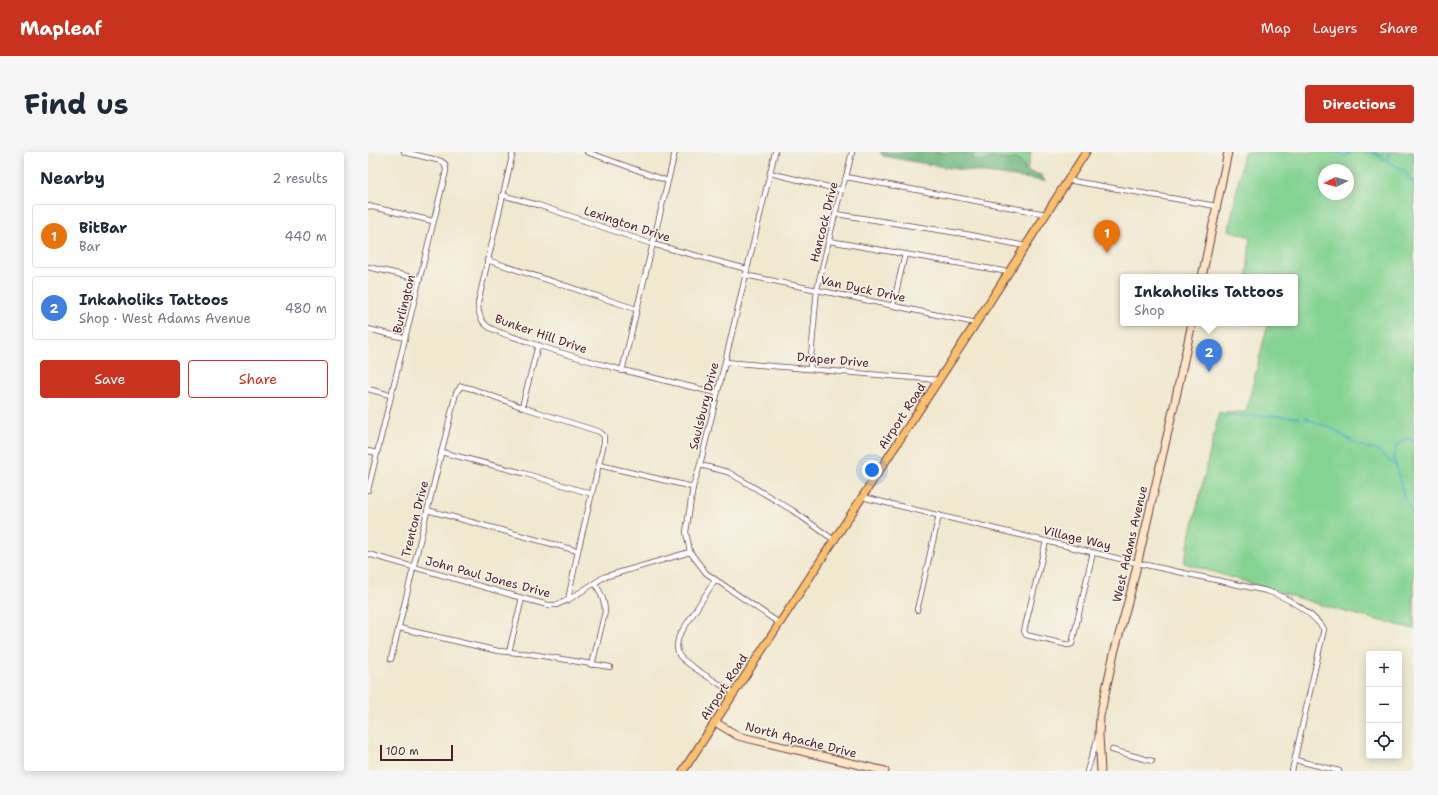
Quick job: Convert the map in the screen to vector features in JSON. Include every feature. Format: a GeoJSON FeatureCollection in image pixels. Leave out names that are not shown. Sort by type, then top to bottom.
{"type":"FeatureCollection","features":[{"type":"Feature","properties":{"kind":"main road","name":"Airport Road"},"geometry":{"type":"LineString","coordinates":[[683,771],[939,380],[1086,152]]}},
{"type":"Feature","properties":{"kind":"main road"},"geometry":{"type":"LineString","coordinates":[[1203,274],[1228,152]]}},
{"type":"Feature","properties":{"kind":"main road","name":"West Adams Avenue"},"geometry":{"type":"LineString","coordinates":[[1100,771],[1098,735],[1100,716],[1172,415],[1191,326]]}},
{"type":"Feature","properties":{"kind":"main road","name":"North Apache Drive"},"geometry":{"type":"LineString","coordinates":[[715,722],[738,736],[885,771]]}},
{"type":"Feature","properties":{"kind":"street","name":"Burlington"},"geometry":{"type":"LineString","coordinates":[[368,490],[446,171],[445,164],[441,161],[404,152]]}},
{"type":"Feature","properties":{"kind":"street","name":"Bunker Hill Drive"},"geometry":{"type":"LineString","coordinates":[[513,152],[478,303],[478,312],[481,320],[494,330],[622,371],[717,393]]}},
{"type":"Feature","properties":{"kind":"street"},"geometry":{"type":"LineString","coordinates":[[587,152],[668,181]]}},
{"type":"Feature","properties":{"kind":"street"},"geometry":{"type":"LineString","coordinates":[[622,371],[675,152]]}},
{"type":"Feature","properties":{"kind":"street","name":"Saulsbury Drive"},"geometry":{"type":"LineString","coordinates":[[774,152],[725,362],[700,465],[693,487],[686,532],[690,552],[706,573],[779,623]]}},
{"type":"Feature","properties":{"kind":"street","name":"Hancock Drive"},"geometry":{"type":"LineString","coordinates":[[810,368],[817,290],[841,190],[852,152]]}},
{"type":"Feature","properties":{"kind":"street"},"geometry":{"type":"LineString","coordinates":[[770,173],[841,190]]}},
{"type":"Feature","properties":{"kind":"street"},"geometry":{"type":"LineString","coordinates":[[846,177],[1046,214]]}},
{"type":"Feature","properties":{"kind":"street"},"geometry":{"type":"LineString","coordinates":[[1068,180],[1216,206]]}},
{"type":"Feature","properties":{"kind":"street","name":"Lexington Drive"},"geometry":{"type":"LineString","coordinates":[[502,195],[538,205],[652,244],[747,269]]}},
{"type":"Feature","properties":{"kind":"street"},"geometry":{"type":"LineString","coordinates":[[368,206],[433,222]]}},
{"type":"Feature","properties":{"kind":"street"},"geometry":{"type":"LineString","coordinates":[[836,214],[971,235],[1025,246]]}},
{"type":"Feature","properties":{"kind":"street"},"geometry":{"type":"LineString","coordinates":[[829,241],[1009,272]]}},
{"type":"Feature","properties":{"kind":"street"},"geometry":{"type":"LineString","coordinates":[[893,305],[904,254]]}},
{"type":"Feature","properties":{"kind":"street"},"geometry":{"type":"LineString","coordinates":[[487,260],[636,309]]}},
{"type":"Feature","properties":{"kind":"street"},"geometry":{"type":"LineString","coordinates":[[368,266],[420,279]]}},
{"type":"Feature","properties":{"kind":"street","name":"Van Dyck Drive"},"geometry":{"type":"LineString","coordinates":[[746,275],[976,323]]}},
{"type":"Feature","properties":{"kind":"street"},"geometry":{"type":"LineString","coordinates":[[368,329],[405,338]]}},
{"type":"Feature","properties":{"kind":"street"},"geometry":{"type":"LineString","coordinates":[[538,345],[522,407],[600,432],[604,436],[599,465],[578,551],[568,600]]}},
{"type":"Feature","properties":{"kind":"street","name":"Draper Drive"},"geometry":{"type":"LineString","coordinates":[[725,362],[939,380]]}},
{"type":"Feature","properties":{"kind":"street","name":"Trenton Drive"},"geometry":{"type":"LineString","coordinates":[[391,659],[456,393],[461,386],[522,407]]}},
{"type":"Feature","properties":{"kind":"street"},"geometry":{"type":"LineString","coordinates":[[368,389],[390,395]]}},
{"type":"Feature","properties":{"kind":"street"},"geometry":{"type":"LineString","coordinates":[[368,451],[376,454]]}},
{"type":"Feature","properties":{"kind":"street"},"geometry":{"type":"LineString","coordinates":[[441,452],[523,473],[592,494]]}},
{"type":"Feature","properties":{"kind":"street"},"geometry":{"type":"LineString","coordinates":[[599,465],[693,487]]}},
{"type":"Feature","properties":{"kind":"street"},"geometry":{"type":"LineString","coordinates":[[700,465],[728,472],[792,510],[834,540]]}},
{"type":"Feature","properties":{"kind":"street","name":"Village Way"},"geometry":{"type":"LineString","coordinates":[[862,497],[1137,563],[1272,592],[1283,596],[1317,620],[1324,629],[1295,760]]}},
{"type":"Feature","properties":{"kind":"street"},"geometry":{"type":"LineString","coordinates":[[427,510],[578,551]]}},
{"type":"Feature","properties":{"kind":"street"},"geometry":{"type":"LineString","coordinates":[[917,610],[939,515]]}},
{"type":"Feature","properties":{"kind":"street"},"geometry":{"type":"LineString","coordinates":[[1046,541],[1024,631],[1026,635],[1068,645],[1072,644],[1093,552]]}},
{"type":"Feature","properties":{"kind":"street","name":"John Paul Jones Drive"},"geometry":{"type":"LineString","coordinates":[[368,554],[522,598],[548,605],[556,605],[568,600],[604,577],[690,552]]}},
{"type":"Feature","properties":{"kind":"street"},"geometry":{"type":"LineString","coordinates":[[716,580],[679,636],[677,646],[679,655],[686,663],[734,693]]}},
{"type":"Feature","properties":{"kind":"street"},"geometry":{"type":"LineString","coordinates":[[592,665],[605,612],[605,604],[602,595],[595,583]]}},
{"type":"Feature","properties":{"kind":"street"},"geometry":{"type":"LineString","coordinates":[[509,652],[522,598]]}},
{"type":"Feature","properties":{"kind":"street"},"geometry":{"type":"LineString","coordinates":[[399,628],[498,651],[531,654],[610,667]]}},
{"type":"Feature","properties":{"kind":"street"},"geometry":{"type":"LineString","coordinates":[[1087,771],[1098,735]]}},
{"type":"Feature","properties":{"kind":"street"},"geometry":{"type":"LineString","coordinates":[[1112,750],[1152,761]]}},
{"type":"Feature","properties":{"kind":"street"},"geometry":{"type":"LineString","coordinates":[[1292,771],[1295,760],[1339,771]]}},
{"type":"Feature","properties":{"kind":"green space"},"geometry":{"type":"Polygon","coordinates":[[[880,152],[974,152],[974,155],[970,158],[983,162],[992,158],[1009,160],[1016,159],[1022,163],[1027,171],[1041,175],[1045,181],[949,168],[883,156],[880,152]]]}},
{"type":"Feature","properties":{"kind":"green space"},"geometry":{"type":"Polygon","coordinates":[[[974,152],[1031,152],[1027,171],[1022,163],[1016,159],[1009,160],[992,158],[983,162],[970,158],[974,155],[974,152]]]}},
{"type":"Feature","properties":{"kind":"green space"},"geometry":{"type":"Polygon","coordinates":[[[1244,152],[1414,152],[1414,629],[1338,610],[1184,563],[1219,413],[1246,412],[1267,326],[1298,326],[1298,274],[1247,274],[1250,237],[1229,230],[1244,152]]]}},
{"type":"Feature","properties":{"kind":"waterway"},"geometry":{"type":"LineString","coordinates":[[1336,152],[1345,156],[1352,152]]}},
{"type":"Feature","properties":{"kind":"waterway"},"geometry":{"type":"LineString","coordinates":[[1372,152],[1406,172],[1409,179],[1414,182]]}},
{"type":"Feature","properties":{"kind":"waterway"},"geometry":{"type":"LineString","coordinates":[[1387,160],[1389,152]]}},
{"type":"Feature","properties":{"kind":"waterway"},"geometry":{"type":"LineString","coordinates":[[1223,416],[1275,416],[1299,418]]}},
{"type":"Feature","properties":{"kind":"waterway"},"geometry":{"type":"LineString","coordinates":[[1305,418],[1333,429],[1356,444],[1378,451],[1397,467]]}},
{"type":"Feature","properties":{"kind":"waterway"},"geometry":{"type":"LineString","coordinates":[[1414,438],[1413,442],[1409,438],[1404,439],[1396,447],[1394,458],[1404,497],[1414,516]]}},
{"type":"Feature","properties":{"kind":"place","name":"BitBar"},"geometry":{"type":"Point","coordinates":[1107,253]}},
{"type":"Feature","properties":{"kind":"place","name":"Inkaholiks Tattoos"},"geometry":{"type":"Point","coordinates":[1209,372]}}]}
